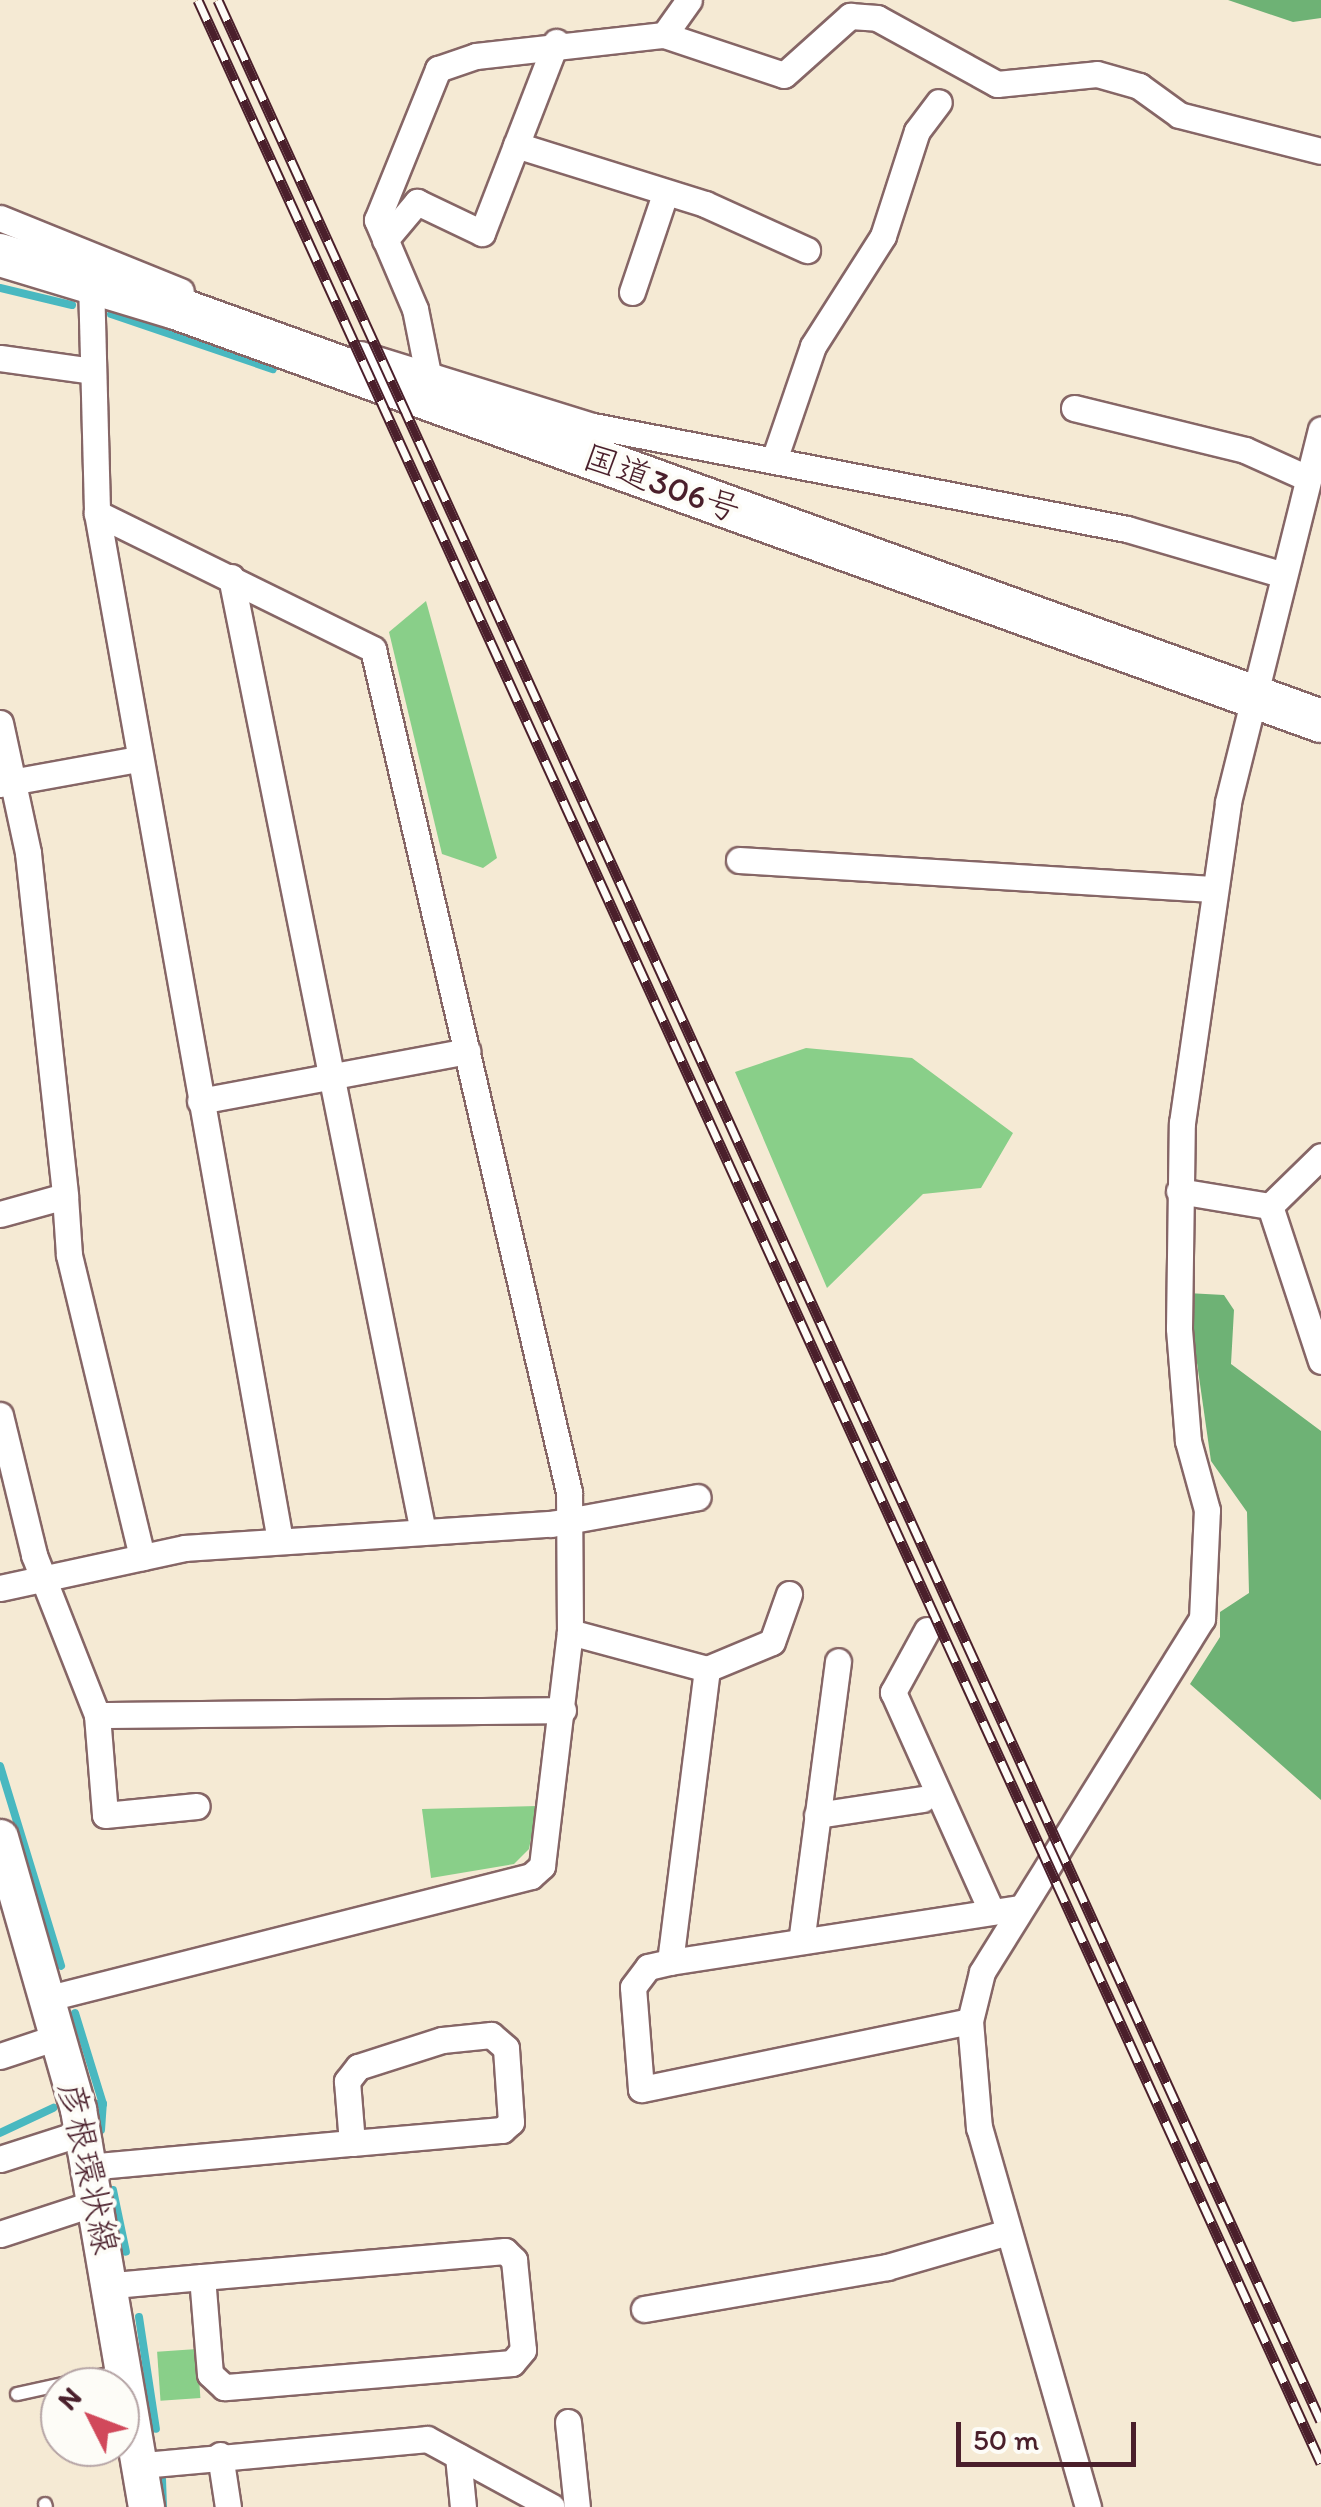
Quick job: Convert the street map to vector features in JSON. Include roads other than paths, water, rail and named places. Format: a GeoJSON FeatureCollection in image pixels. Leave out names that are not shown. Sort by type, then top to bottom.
{"type":"FeatureCollection","features":[{"type":"Feature","properties":{"kind":"highway","name":"国道306号"},"geometry":{"type":"LineString","coordinates":[[0,256],[91,280],[1321,721]]}},
{"type":"Feature","properties":{"kind":"main road","name":"彦根環状線"},"geometry":{"type":"LineString","coordinates":[[0,1837],[63,2046],[128,2367]]}},
{"type":"Feature","properties":{"kind":"main road","name":"彦根環状線"},"geometry":{"type":"LineString","coordinates":[[140,2450],[146,2507]]}},
{"type":"Feature","properties":{"kind":"street"},"geometry":{"type":"LineString","coordinates":[[664,35],[688,0]]}},
{"type":"Feature","properties":{"kind":"street"},"geometry":{"type":"LineString","coordinates":[[428,374],[416,309],[377,220],[438,70],[556,42],[664,35],[784,75],[850,16],[876,18],[996,84],[1097,74],[1138,86],[1178,115],[1321,151]]}},
{"type":"Feature","properties":{"kind":"street"},"geometry":{"type":"LineString","coordinates":[[385,240],[417,202],[482,233],[556,42]]}},
{"type":"Feature","properties":{"kind":"street"},"geometry":{"type":"LineString","coordinates":[[775,457],[813,346],[883,236],[917,132],[939,102]]}},
{"type":"Feature","properties":{"kind":"street"},"geometry":{"type":"LineString","coordinates":[[516,145],[664,198],[705,204],[806,250]]}},
{"type":"Feature","properties":{"kind":"street"},"geometry":{"type":"LineString","coordinates":[[632,292],[664,198]]}},
{"type":"Feature","properties":{"kind":"street"},"geometry":{"type":"LineString","coordinates":[[0,218],[287,332],[593,426],[775,457],[1127,529],[1281,574]]}},
{"type":"Feature","properties":{"kind":"street"},"geometry":{"type":"LineString","coordinates":[[91,280],[97,513],[280,1540]]}},
{"type":"Feature","properties":{"kind":"street"},"geometry":{"type":"LineString","coordinates":[[0,358],[92,371]]}},
{"type":"Feature","properties":{"kind":"street"},"geometry":{"type":"LineString","coordinates":[[1074,408],[1245,450],[1305,477]]}},
{"type":"Feature","properties":{"kind":"street"},"geometry":{"type":"LineString","coordinates":[[1088,2507],[971,2092],[970,2021],[982,1972],[1202,1619],[1207,1510],[1188,1441],[1180,1190],[1212,889],[1251,696],[1305,477],[1321,429]]}},
{"type":"Feature","properties":{"kind":"street"},"geometry":{"type":"LineString","coordinates":[[49,1998],[531,1876],[542,1866],[570,1632],[571,1519],[373,649],[232,576],[97,513]]}},
{"type":"Feature","properties":{"kind":"street"},"geometry":{"type":"LineString","coordinates":[[232,576],[422,1532]]}},
{"type":"Feature","properties":{"kind":"street"},"geometry":{"type":"LineString","coordinates":[[0,723],[65,1196],[68,1255],[142,1556]]}},
{"type":"Feature","properties":{"kind":"street"},"geometry":{"type":"LineString","coordinates":[[7,783],[138,759]]}},
{"type":"Feature","properties":{"kind":"street"},"geometry":{"type":"LineString","coordinates":[[739,860],[1212,889]]}},
{"type":"Feature","properties":{"kind":"street"},"geometry":{"type":"LineString","coordinates":[[200,1101],[467,1051]]}},
{"type":"Feature","properties":{"kind":"street"},"geometry":{"type":"LineString","coordinates":[[1270,1206],[1321,1156]]}},
{"type":"Feature","properties":{"kind":"street"},"geometry":{"type":"LineString","coordinates":[[1180,1190],[1270,1206]]}},
{"type":"Feature","properties":{"kind":"street"},"geometry":{"type":"LineString","coordinates":[[0,1214],[65,1196]]}},
{"type":"Feature","properties":{"kind":"street"},"geometry":{"type":"LineString","coordinates":[[1270,1206],[1321,1361]]}},
{"type":"Feature","properties":{"kind":"street"},"geometry":{"type":"LineString","coordinates":[[0,1415],[47,1579],[96,1715],[109,1818],[197,1806]]}},
{"type":"Feature","properties":{"kind":"street"},"geometry":{"type":"LineString","coordinates":[[0,1588],[142,1556],[280,1540],[571,1519],[698,1497]]}},
{"type":"Feature","properties":{"kind":"street"},"geometry":{"type":"LineString","coordinates":[[570,1632],[707,1669],[772,1642],[789,1594]]}},
{"type":"Feature","properties":{"kind":"street"},"geometry":{"type":"LineString","coordinates":[[927,1630],[892,1692],[990,1908]]}},
{"type":"Feature","properties":{"kind":"street"},"geometry":{"type":"LineString","coordinates":[[802,1935],[838,1661]]}},
{"type":"Feature","properties":{"kind":"street"},"geometry":{"type":"LineString","coordinates":[[670,1962],[707,1669]]}},
{"type":"Feature","properties":{"kind":"street"},"geometry":{"type":"LineString","coordinates":[[96,1715],[563,1710]]}},
{"type":"Feature","properties":{"kind":"street"},"geometry":{"type":"LineString","coordinates":[[817,1815],[922,1799]]}},
{"type":"Feature","properties":{"kind":"street"},"geometry":{"type":"LineString","coordinates":[[970,2021],[641,2089],[633,1987],[648,1967],[802,1935],[990,1908],[1020,1908]]}},
{"type":"Feature","properties":{"kind":"street"},"geometry":{"type":"LineString","coordinates":[[0,2159],[82,2136],[352,2144],[502,2130],[511,2122],[506,2048],[491,2035],[442,2040],[358,2067],[347,2081],[352,2144]]}},
{"type":"Feature","properties":{"kind":"street"},"geometry":{"type":"LineString","coordinates":[[0,2056],[63,2046]]}},
{"type":"Feature","properties":{"kind":"street"},"geometry":{"type":"LineString","coordinates":[[0,2234],[95,2203]]}},
{"type":"Feature","properties":{"kind":"street"},"geometry":{"type":"LineString","coordinates":[[644,2308],[886,2267],[1008,2232]]}},
{"type":"Feature","properties":{"kind":"street"},"geometry":{"type":"LineString","coordinates":[[114,2285],[202,2277],[505,2252],[514,2260],[523,2350],[512,2363],[224,2387],[210,2374],[202,2277]]}},
{"type":"Feature","properties":{"kind":"street"},"geometry":{"type":"LineString","coordinates":[[568,2422],[577,2507]]}},
{"type":"Feature","properties":{"kind":"street"},"geometry":{"type":"LineString","coordinates":[[142,2465],[428,2439],[552,2507]]}},
{"type":"Feature","properties":{"kind":"street"},"geometry":{"type":"LineString","coordinates":[[220,2455],[228,2507]]}},
{"type":"Feature","properties":{"kind":"street"},"geometry":{"type":"LineString","coordinates":[[458,2456],[463,2507]]}},
{"type":"Feature","properties":{"kind":"lane"},"geometry":{"type":"LineString","coordinates":[[17,2394],[40,2389]]}},
{"type":"Feature","properties":{"kind":"waterway"},"geometry":{"type":"LineString","coordinates":[[0,288],[72,305]]}},
{"type":"Feature","properties":{"kind":"waterway"},"geometry":{"type":"LineString","coordinates":[[111,314],[273,369]]}},
{"type":"Feature","properties":{"kind":"waterway"},"geometry":{"type":"LineString","coordinates":[[0,1766],[61,1966]]}},
{"type":"Feature","properties":{"kind":"waterway"},"geometry":{"type":"LineString","coordinates":[[75,2013],[103,2104],[95,2104]]}},
{"type":"Feature","properties":{"kind":"waterway"},"geometry":{"type":"LineString","coordinates":[[101,2130],[103,2104]]}},
{"type":"Feature","properties":{"kind":"waterway"},"geometry":{"type":"LineString","coordinates":[[0,2133],[53,2108]]}},
{"type":"Feature","properties":{"kind":"waterway"},"geometry":{"type":"LineString","coordinates":[[113,2190],[126,2252]]}},
{"type":"Feature","properties":{"kind":"waterway"},"geometry":{"type":"LineString","coordinates":[[139,2317],[156,2429]]}},
{"type":"Feature","properties":{"kind":"waterway"},"geometry":{"type":"LineString","coordinates":[[162,2479],[163,2507]]}},
{"type":"Feature","properties":{"kind":"railway"},"geometry":{"type":"LineString","coordinates":[[198,0],[1321,2463]]}},
{"type":"Feature","properties":{"kind":"railway"},"geometry":{"type":"LineString","coordinates":[[218,0],[1321,2421]]}}]}
